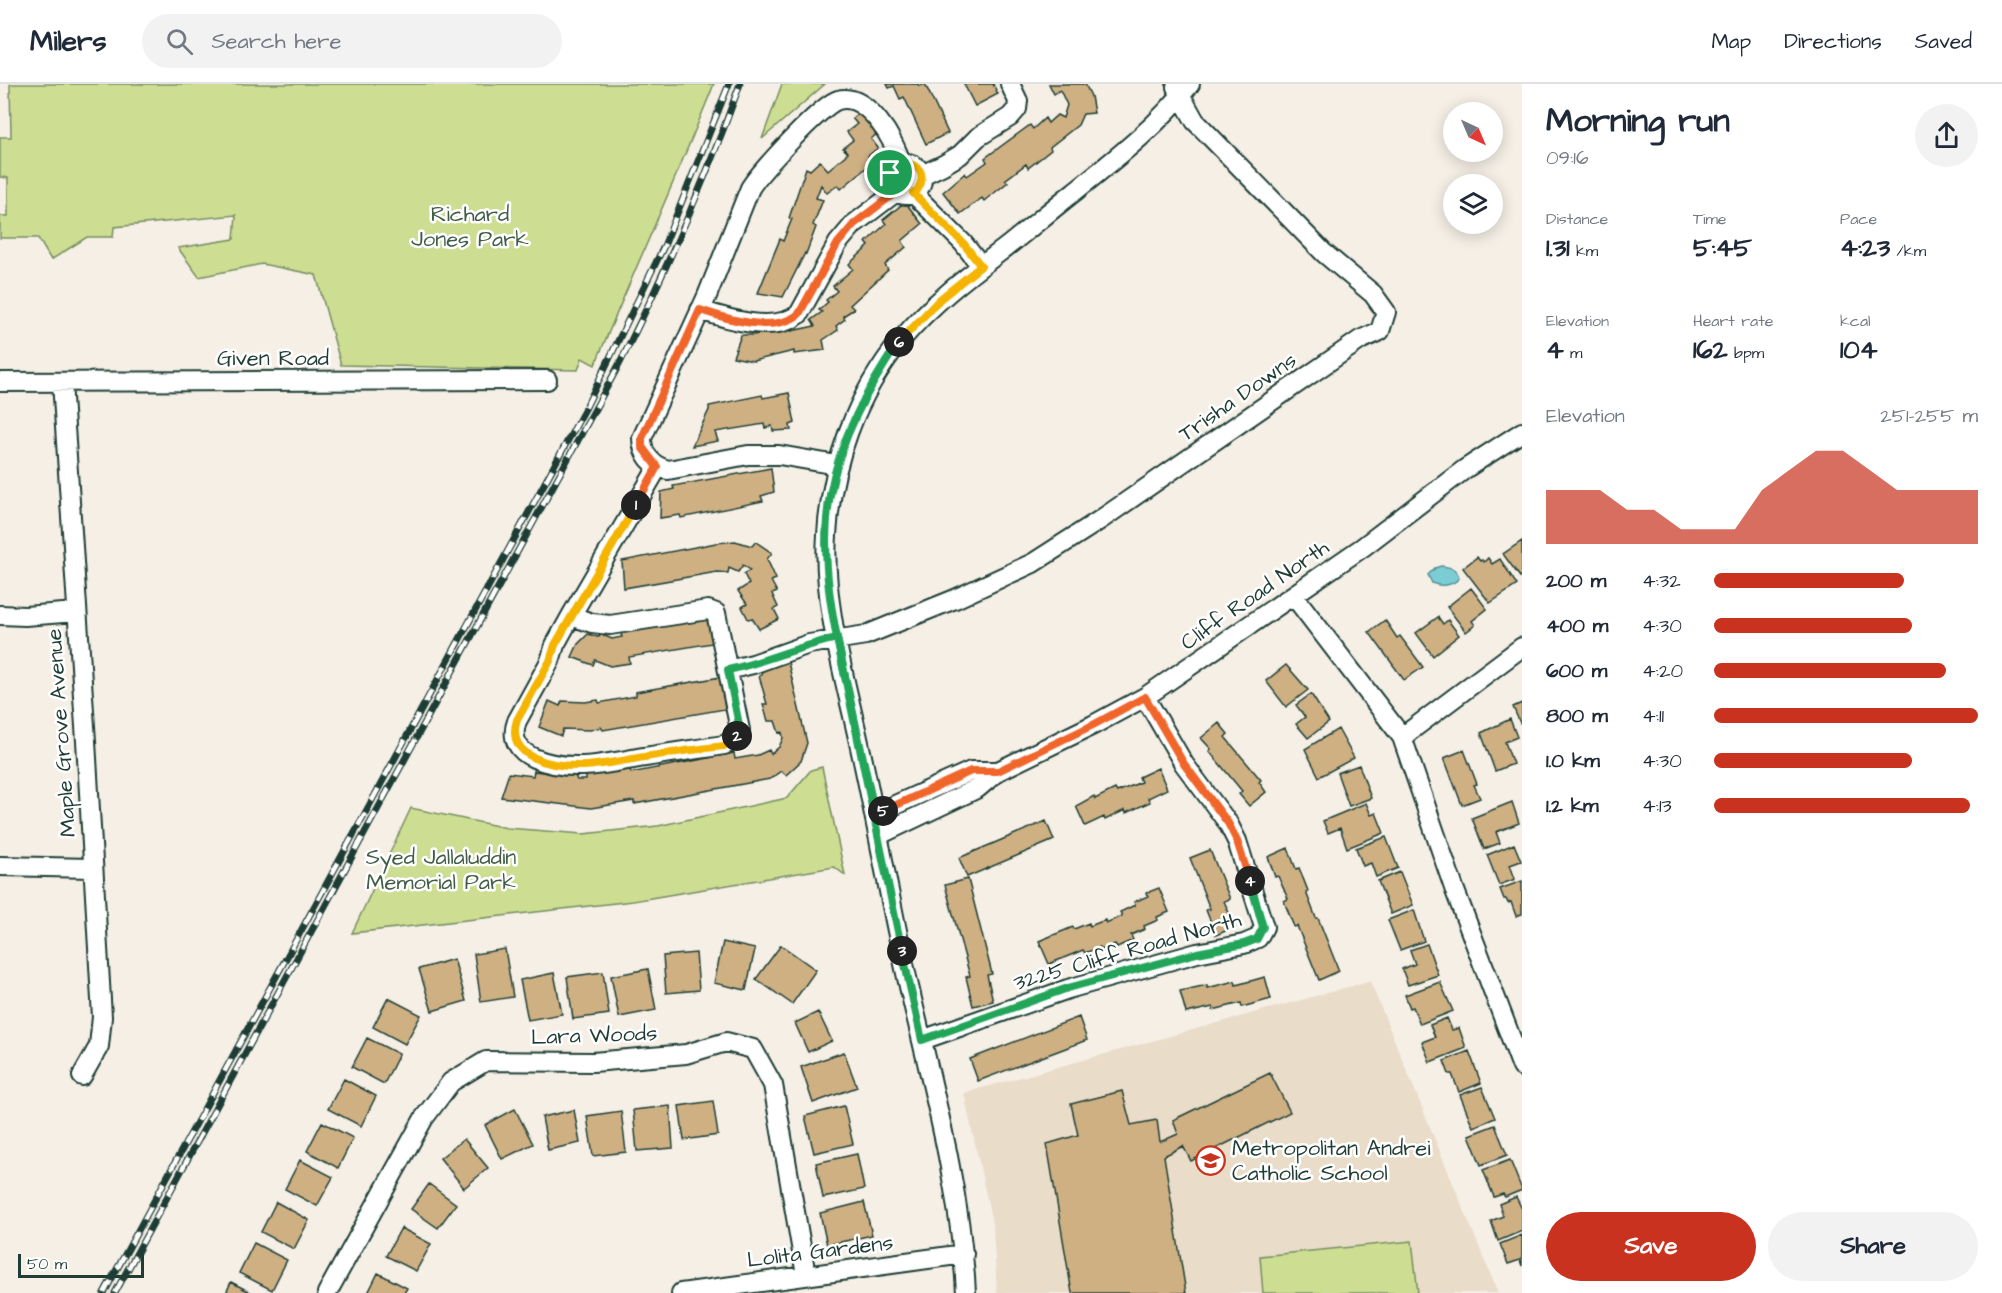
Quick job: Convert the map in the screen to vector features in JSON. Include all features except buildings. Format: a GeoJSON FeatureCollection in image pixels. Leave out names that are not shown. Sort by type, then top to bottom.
{"type":"FeatureCollection","features":[{"type":"Feature","properties":{"kind":"street"},"geometry":{"type":"LineString","coordinates":[[922,174],[960,155],[978,137],[1017,110],[1018,101],[1010,84]]}},
{"type":"Feature","properties":{"kind":"street"},"geometry":{"type":"LineString","coordinates":[[966,1293],[964,1254],[955,1196],[910,993],[837,638],[828,580],[826,540],[830,496],[850,426],[875,378],[902,339],[940,299],[1145,132],[1182,88]]}},
{"type":"Feature","properties":{"kind":"street","name":"Trisha Downs"},"geometry":{"type":"LineString","coordinates":[[837,638],[866,634],[955,599],[1033,563],[1100,520],[1360,340],[1380,331],[1386,312],[1373,294],[1324,253],[1195,121],[1182,88]]}},
{"type":"Feature","properties":{"kind":"street"},"geometry":{"type":"LineString","coordinates":[[837,465],[779,455],[748,455],[668,470],[657,467],[642,447],[642,438],[700,310],[750,188],[759,174],[819,113],[837,100],[852,101],[868,109],[880,123],[899,154],[901,164]]}},
{"type":"Feature","properties":{"kind":"street"},"geometry":{"type":"LineString","coordinates":[[700,310],[732,320],[785,323],[792,320],[799,314],[838,243],[854,224],[904,192],[916,192],[921,185],[922,174],[916,166],[906,162],[897,165],[890,173],[890,183],[904,192],[963,243],[981,266]]}},
{"type":"Feature","properties":{"kind":"street","name":"Given Road"},"geometry":{"type":"LineString","coordinates":[[0,382],[547,380]]}},
{"type":"Feature","properties":{"kind":"street","name":"Maple Grove Avenue"},"geometry":{"type":"LineString","coordinates":[[62,382],[102,1017],[99,1046],[82,1076]]}},
{"type":"Feature","properties":{"kind":"street","name":"Cliff Road North"},"geometry":{"type":"LineString","coordinates":[[879,834],[978,788],[998,771],[1145,697],[1294,596],[1363,547],[1465,469],[1522,432]]}},
{"type":"Feature","properties":{"kind":"street"},"geometry":{"type":"LineString","coordinates":[[571,616],[592,623],[610,625],[708,610],[716,613],[740,730],[735,740],[724,746],[582,766],[556,764],[533,758],[523,751],[514,739],[514,729],[571,616],[657,467]]}},
{"type":"Feature","properties":{"kind":"street"},"geometry":{"type":"LineString","coordinates":[[1294,596],[1402,737],[1454,888],[1522,1067]]}},
{"type":"Feature","properties":{"kind":"street"},"geometry":{"type":"LineString","coordinates":[[0,615],[25,616],[76,612]]}},
{"type":"Feature","properties":{"kind":"street"},"geometry":{"type":"LineString","coordinates":[[728,670],[753,664],[809,644],[837,638]]}},
{"type":"Feature","properties":{"kind":"street"},"geometry":{"type":"LineString","coordinates":[[1402,737],[1522,647]]}},
{"type":"Feature","properties":{"kind":"street","name":"3225 Cliff Road North"},"geometry":{"type":"LineString","coordinates":[[922,1040],[1068,988],[1257,939],[1263,927],[1237,841],[1228,823],[1184,764],[1145,697]]}},
{"type":"Feature","properties":{"kind":"street","name":"Cliff Road North"},"geometry":{"type":"LineString","coordinates":[[875,814],[971,771],[998,771]]}},
{"type":"Feature","properties":{"kind":"street"},"geometry":{"type":"LineString","coordinates":[[0,866],[92,868]]}},
{"type":"Feature","properties":{"kind":"street","name":"Lara Woods"},"geometry":{"type":"LineString","coordinates":[[327,1293],[424,1118],[451,1082],[486,1061],[593,1062],[686,1054],[726,1042],[753,1049],[773,1085],[806,1275]]}},
{"type":"Feature","properties":{"kind":"street","name":"Lolita Gardens"},"geometry":{"type":"LineString","coordinates":[[681,1293],[964,1254]]}},
{"type":"Feature","properties":{"kind":"shaded area","name":"Metropolitan Andrei Catholic School"},"geometry":{"type":"Polygon","coordinates":[[[1370,981],[1498,1293],[997,1293],[993,1227],[964,1093],[1370,981]]]}},
{"type":"Feature","properties":{"kind":"green space","name":"Richard Jones Park"},"geometry":{"type":"Polygon","coordinates":[[[10,84],[714,84],[595,365],[582,358],[578,370],[341,365],[316,275],[262,264],[199,277],[178,248],[234,239],[236,215],[114,227],[113,237],[87,237],[51,260],[38,238],[0,238],[0,216],[8,216],[8,178],[0,177],[0,137],[11,137],[10,84]]]}},
{"type":"Feature","properties":{"kind":"green space"},"geometry":{"type":"Polygon","coordinates":[[[782,84],[825,84],[762,139],[782,84]]]}},
{"type":"Feature","properties":{"kind":"green space","name":"Syed Jallaluddin Memorial Park"},"geometry":{"type":"Polygon","coordinates":[[[822,767],[845,875],[834,867],[633,901],[352,933],[411,808],[507,828],[583,834],[658,826],[787,798],[811,770],[822,767]]]}},
{"type":"Feature","properties":{"kind":"green space"},"geometry":{"type":"Polygon","coordinates":[[[1412,1241],[1418,1293],[1263,1293],[1260,1256],[1412,1241]]]}},
{"type":"Feature","properties":{"kind":"water"},"geometry":{"type":"Polygon","coordinates":[[[1441,566],[1455,570],[1459,578],[1446,585],[1432,583],[1428,575],[1441,566]]]}},
{"type":"Feature","properties":{"kind":"railway"},"geometry":{"type":"LineString","coordinates":[[104,1293],[586,407],[664,246],[729,84]]}},
{"type":"Feature","properties":{"kind":"railway"},"geometry":{"type":"LineString","coordinates":[[115,1293],[621,361],[685,224],[740,84]]}},
{"type":"Feature","properties":{"kind":"place","name":"Metropolitan Andrei Catholic School"},"geometry":{"type":"Point","coordinates":[1211,1160]}},
{"type":"Feature","properties":{"kind":"route"},"geometry":{"type":"LineString","coordinates":[[890,173],[890,183],[896,192],[854,224],[838,243],[799,314],[792,320],[785,323],[732,320],[700,310],[642,438],[642,447],[657,467],[555,645],[550,661],[517,720],[514,739],[523,751],[533,758],[556,764],[582,766],[724,746],[735,740],[740,730],[728,670],[753,664],[809,644],[837,638],[883,851],[910,993],[922,1040],[1068,988],[1197,953],[1244,944],[1257,939],[1263,927],[1237,841],[1228,823],[1184,764],[1145,697],[998,771],[971,771],[875,814],[837,638],[828,580],[826,540],[830,496],[850,426],[875,378],[902,339],[940,299],[981,266],[963,243],[913,193],[921,185],[922,174],[916,166],[906,162],[897,165],[890,173]]}}]}
